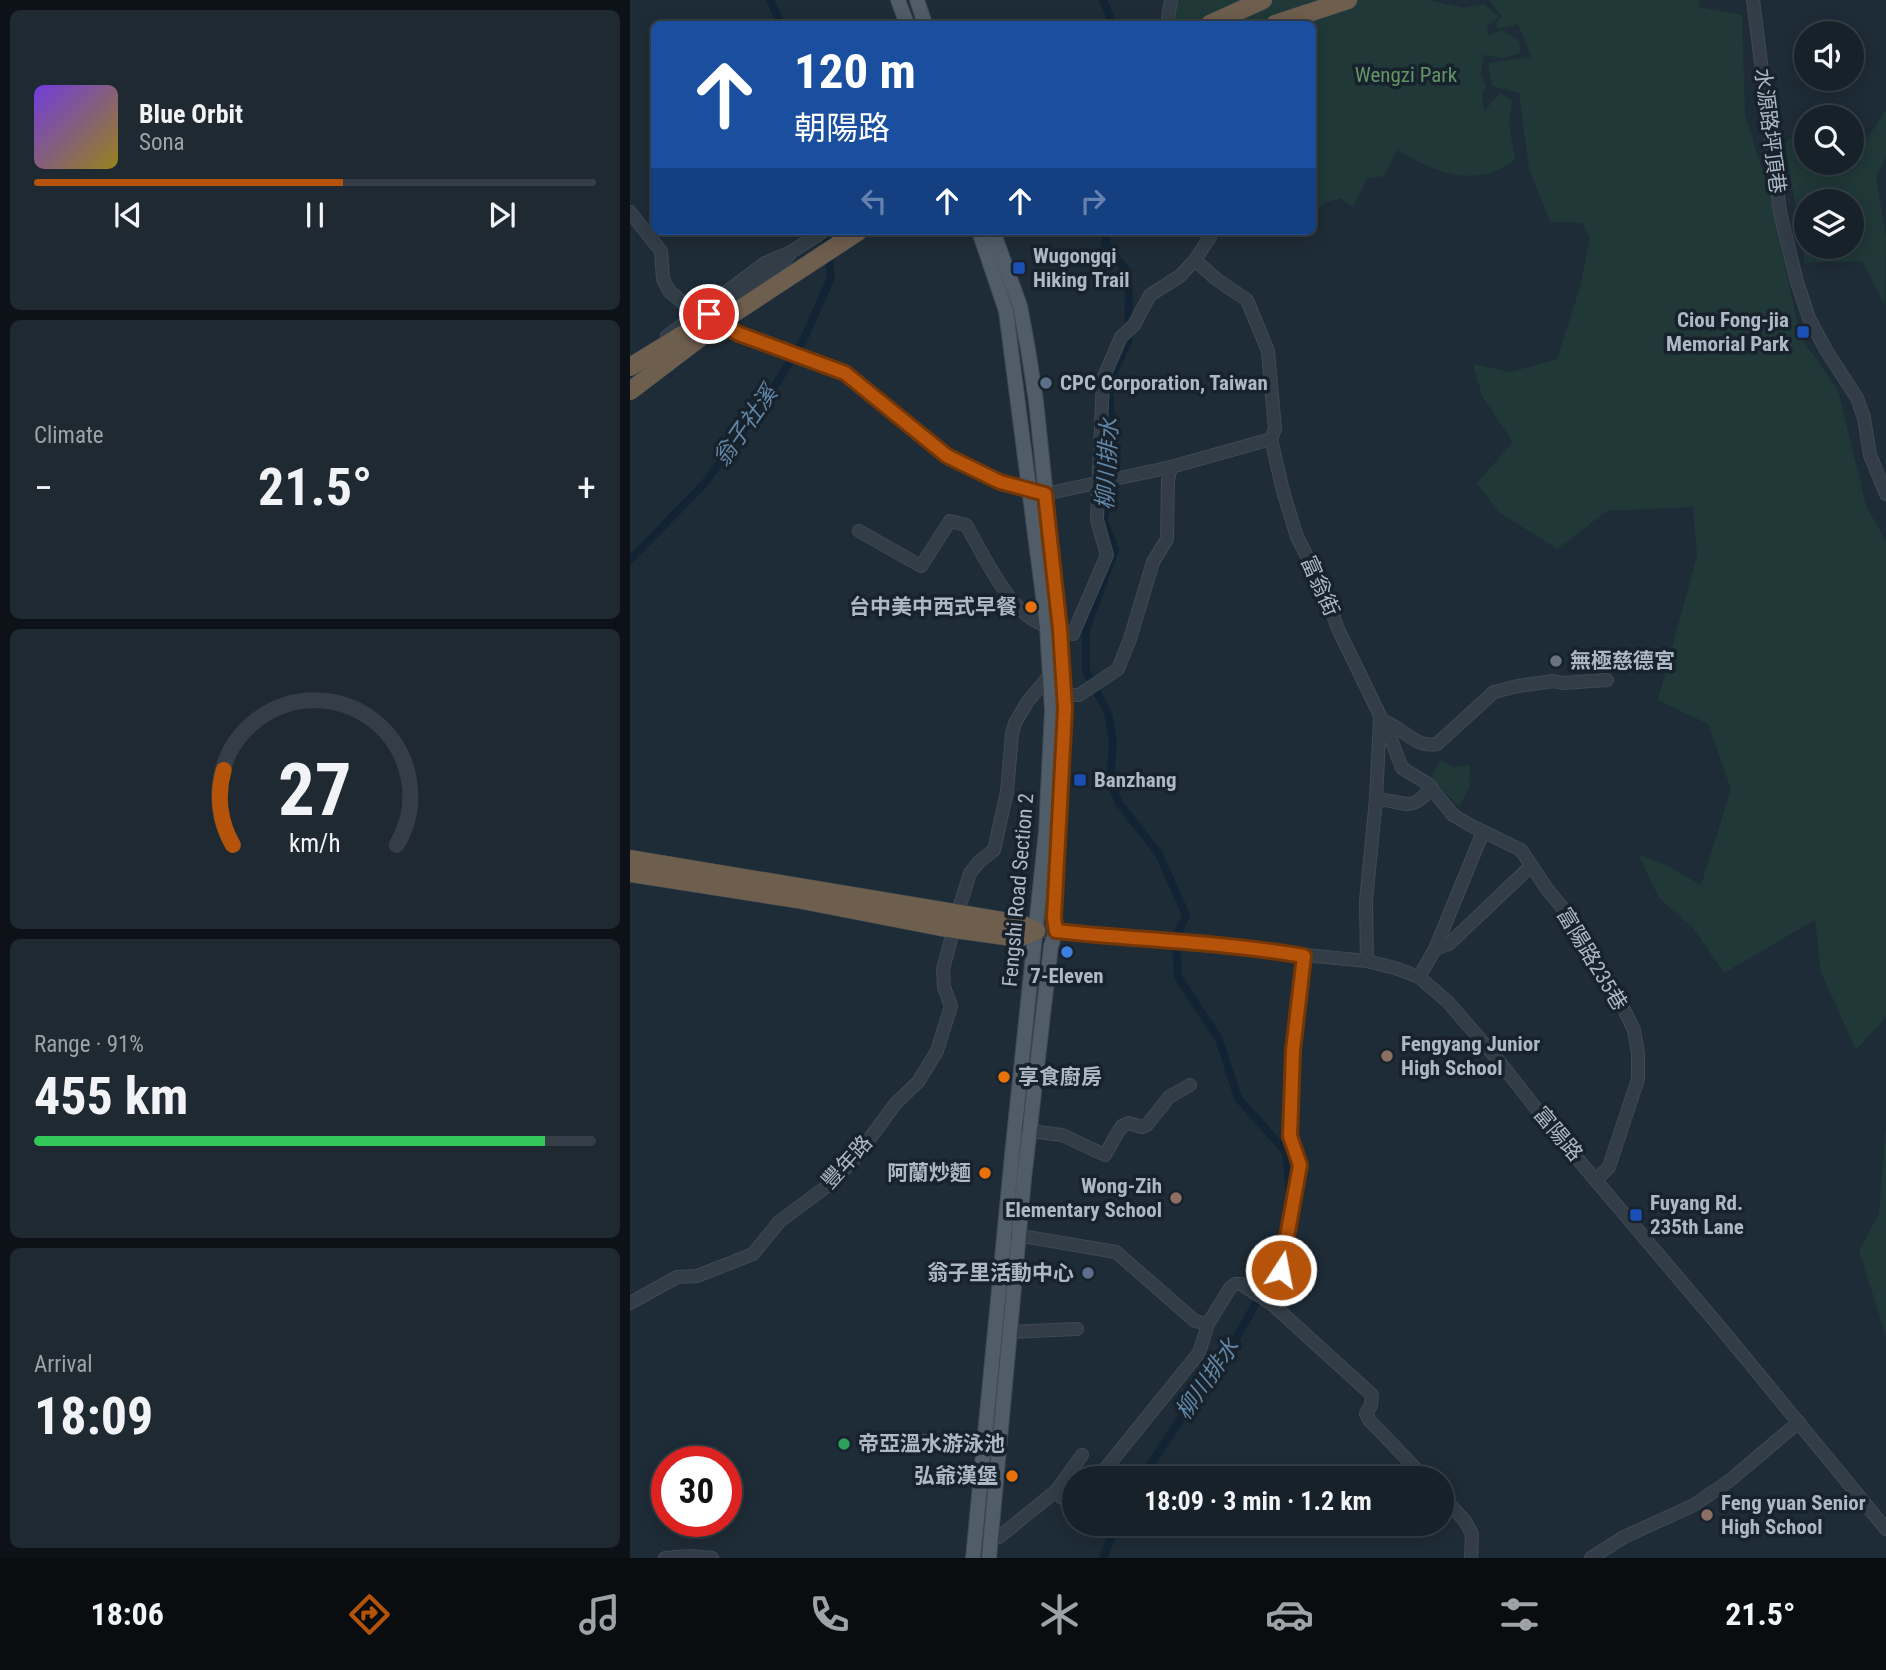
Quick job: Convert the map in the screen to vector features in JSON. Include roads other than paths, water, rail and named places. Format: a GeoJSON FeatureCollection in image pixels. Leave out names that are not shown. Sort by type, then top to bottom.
{"type":"FeatureCollection","features":[{"type":"Feature","properties":{"kind":"highway"},"geometry":{"type":"LineString","coordinates":[[1217,21],[1263,0]]}},
{"type":"Feature","properties":{"kind":"highway"},"geometry":{"type":"LineString","coordinates":[[1284,21],[1348,0]]}},
{"type":"Feature","properties":{"kind":"highway"},"geometry":{"type":"LineString","coordinates":[[630,391],[722,321],[855,235]]}},
{"type":"Feature","properties":{"kind":"highway"},"geometry":{"type":"LineString","coordinates":[[630,377],[746,291],[838,239]]}},
{"type":"Feature","properties":{"kind":"highway"},"geometry":{"type":"LineString","coordinates":[[630,365],[707,318]]}},
{"type":"Feature","properties":{"kind":"highway"},"geometry":{"type":"LineString","coordinates":[[630,859],[798,892]]}},
{"type":"Feature","properties":{"kind":"highway"},"geometry":{"type":"LineString","coordinates":[[630,873],[798,892],[1021,924],[1036,931]]}},
{"type":"Feature","properties":{"kind":"main road"},"geometry":{"type":"LineString","coordinates":[[898,0],[905,21]]}},
{"type":"Feature","properties":{"kind":"main road"},"geometry":{"type":"LineString","coordinates":[[917,0],[924,21]]}},
{"type":"Feature","properties":{"kind":"main road","name":"Fengshi Road Section 2"},"geometry":{"type":"LineString","coordinates":[[980,235],[1006,312],[1030,491],[1054,628],[1051,674],[1058,695],[1016,1122],[1010,1332],[989,1558]]}},
{"type":"Feature","properties":{"kind":"main road","name":"Fengshi Road Section 2"},"geometry":{"type":"LineString","coordinates":[[973,1558],[984,1445],[1011,1234],[1030,1131],[1051,946],[1056,931],[1054,918],[1058,695],[1045,494],[1036,401],[1020,306],[994,235]]}},
{"type":"Feature","properties":{"kind":"street"},"geometry":{"type":"LineString","coordinates":[[1168,21],[1171,0]]}},
{"type":"Feature","properties":{"kind":"street","name":"水源路坪頂巷"},"geometry":{"type":"LineString","coordinates":[[1753,0],[1780,212],[1797,282],[1809,318],[1826,351],[1857,398],[1864,418],[1870,455],[1886,494]]}},
{"type":"Feature","properties":{"kind":"street"},"geometry":{"type":"LineString","coordinates":[[630,212],[661,251],[663,279],[669,291],[686,305],[739,334],[845,373],[947,456],[1000,482],[1045,494],[1171,467],[1271,439]]}},
{"type":"Feature","properties":{"kind":"street"},"geometry":{"type":"LineString","coordinates":[[630,397],[707,318],[775,270],[791,253],[819,235]]}},
{"type":"Feature","properties":{"kind":"street"},"geometry":{"type":"LineString","coordinates":[[859,531],[920,566],[950,521],[965,525],[1007,594],[1030,618],[1073,634],[1107,555],[1097,520],[1106,482],[1101,391],[1103,379],[1122,337],[1134,325],[1150,295],[1180,275],[1195,260],[1209,235]]}},
{"type":"Feature","properties":{"kind":"street"},"geometry":{"type":"LineString","coordinates":[[707,318],[825,256],[838,239]]}},
{"type":"Feature","properties":{"kind":"street","name":"富翁街"},"geometry":{"type":"LineString","coordinates":[[1195,260],[1216,279],[1247,300],[1264,338],[1268,351],[1275,429],[1271,439],[1283,491],[1297,537],[1323,587],[1338,629],[1380,720],[1376,799],[1366,901],[1367,961]]}},
{"type":"Feature","properties":{"kind":"street"},"geometry":{"type":"LineString","coordinates":[[1058,695],[1079,695],[1118,669],[1153,562],[1167,539],[1168,480],[1171,467]]}},
{"type":"Feature","properties":{"kind":"street"},"geometry":{"type":"LineString","coordinates":[[959,909],[970,873],[994,850],[1009,778],[1015,723],[1034,693],[1051,674]]}},
{"type":"Feature","properties":{"kind":"street"},"geometry":{"type":"LineString","coordinates":[[1380,720],[1398,727],[1425,746],[1437,744],[1494,692],[1553,681],[1563,683],[1607,680]]}},
{"type":"Feature","properties":{"kind":"street","name":"富陽路235巷"},"geometry":{"type":"LineString","coordinates":[[1380,720],[1389,734],[1392,749],[1402,768],[1432,788],[1453,815],[1521,850],[1546,889],[1570,917],[1613,988],[1634,1030],[1638,1053],[1638,1079],[1609,1167],[1597,1180]]}},
{"type":"Feature","properties":{"kind":"street"},"geometry":{"type":"LineString","coordinates":[[1376,799],[1415,804],[1424,799],[1432,788]]}},
{"type":"Feature","properties":{"kind":"street"},"geometry":{"type":"LineString","coordinates":[[1419,977],[1435,948],[1483,832]]}},
{"type":"Feature","properties":{"kind":"street"},"geometry":{"type":"LineString","coordinates":[[1435,948],[1449,944],[1531,866]]}},
{"type":"Feature","properties":{"kind":"street","name":"富陽路"},"geometry":{"type":"LineString","coordinates":[[1036,931],[1225,946],[1367,961],[1419,977],[1448,1002],[1886,1529]]}},
{"type":"Feature","properties":{"kind":"street","name":"豐年路"},"geometry":{"type":"LineString","coordinates":[[630,1303],[677,1277],[697,1276],[753,1254],[780,1221],[834,1181],[856,1157],[896,1103],[918,1082],[937,1051],[951,1006],[944,987],[943,974],[953,932]]}},
{"type":"Feature","properties":{"kind":"street"},"geometry":{"type":"LineString","coordinates":[[1272,1304],[1281,1270],[1300,1165],[1290,1136],[1293,1050],[1304,956]]}},
{"type":"Feature","properties":{"kind":"street"},"geometry":{"type":"LineString","coordinates":[[1016,1122],[1030,1131],[1062,1135],[1105,1155],[1122,1126],[1129,1123],[1142,1127],[1147,1125],[1169,1097],[1190,1085]]}},
{"type":"Feature","properties":{"kind":"street"},"geometry":{"type":"LineString","coordinates":[[1011,1234],[1116,1252],[1195,1321],[1209,1324]]}},
{"type":"Feature","properties":{"kind":"street"},"geometry":{"type":"LineString","coordinates":[[1108,1466],[1199,1353],[1209,1324],[1230,1288],[1241,1284],[1272,1304],[1372,1395],[1366,1414],[1370,1421],[1413,1466]]}},
{"type":"Feature","properties":{"kind":"street"},"geometry":{"type":"LineString","coordinates":[[1010,1332],[1077,1329]]}},
{"type":"Feature","properties":{"kind":"street"},"geometry":{"type":"LineString","coordinates":[[1591,1558],[1625,1536],[1702,1500],[1729,1482],[1799,1422]]}},
{"type":"Feature","properties":{"kind":"street"},"geometry":{"type":"LineString","coordinates":[[883,1438],[984,1445]]}},
{"type":"Feature","properties":{"kind":"street"},"geometry":{"type":"LineString","coordinates":[[991,1535],[999,1537],[1056,1492],[1082,1455]]}},
{"type":"Feature","properties":{"kind":"street"},"geometry":{"type":"LineString","coordinates":[[1056,1492],[1062,1498]]}},
{"type":"Feature","properties":{"kind":"street"},"geometry":{"type":"LineString","coordinates":[[1454,1509],[1472,1534],[1471,1558]]}},
{"type":"Feature","properties":{"kind":"street"},"geometry":{"type":"LineString","coordinates":[[665,1558],[712,1558]]}},
{"type":"Feature","properties":{"kind":"waterway","name":"翁子社溪"},"geometry":{"type":"LineString","coordinates":[[770,0],[780,21]]}},
{"type":"Feature","properties":{"kind":"waterway"},"geometry":{"type":"LineString","coordinates":[[1103,0],[1112,21]]}},
{"type":"Feature","properties":{"kind":"waterway","name":"翁子社溪"},"geometry":{"type":"LineString","coordinates":[[630,560],[704,484],[771,392],[803,341],[831,278],[826,235]]}},
{"type":"Feature","properties":{"kind":"waterway","name":"柳川排水"},"geometry":{"type":"LineString","coordinates":[[1107,235],[1105,244],[1126,270],[1129,294],[1128,342],[1109,382],[1112,456],[1104,520],[1115,550],[1086,630],[1086,671],[1108,713],[1113,741],[1110,781],[1119,803],[1159,854],[1186,915],[1176,938],[1178,977],[1219,1039],[1238,1098],[1286,1152],[1290,1196]]}},
{"type":"Feature","properties":{"kind":"waterway","name":"柳川排水"},"geometry":{"type":"LineString","coordinates":[[1150,1466],[1193,1400],[1201,1381],[1224,1360],[1256,1303],[1274,1281]]}},
{"type":"Feature","properties":{"kind":"waterway","name":"柳川排水"},"geometry":{"type":"LineString","coordinates":[[1103,1558],[1112,1536]]}},
{"type":"Feature","properties":{"kind":"place","name":"Wugongqi Hiking Trail"},"geometry":{"type":"Point","coordinates":[1019,268]}},
{"type":"Feature","properties":{"kind":"place","name":"Ciou Fong-jia Memorial Park"},"geometry":{"type":"Point","coordinates":[1803,332]}},
{"type":"Feature","properties":{"kind":"place","name":"CPC Corporation, Taiwan"},"geometry":{"type":"Point","coordinates":[1046,383]}},
{"type":"Feature","properties":{"kind":"place","name":"台中美中西式早餐"},"geometry":{"type":"Point","coordinates":[1031,607]}},
{"type":"Feature","properties":{"kind":"place","name":"無極慈德宮"},"geometry":{"type":"Point","coordinates":[1556,661]}},
{"type":"Feature","properties":{"kind":"place","name":"Banzhang"},"geometry":{"type":"Point","coordinates":[1080,780]}},
{"type":"Feature","properties":{"kind":"place","name":"7-Eleven"},"geometry":{"type":"Point","coordinates":[1067,952]}},
{"type":"Feature","properties":{"kind":"place","name":"Fengyang Junior High School"},"geometry":{"type":"Point","coordinates":[1387,1056]}},
{"type":"Feature","properties":{"kind":"place","name":"享食廚房"},"geometry":{"type":"Point","coordinates":[1004,1077]}},
{"type":"Feature","properties":{"kind":"place","name":"阿蘭炒麵"},"geometry":{"type":"Point","coordinates":[985,1173]}},
{"type":"Feature","properties":{"kind":"place","name":"Wong-Zih Elementary School"},"geometry":{"type":"Point","coordinates":[1176,1198]}},
{"type":"Feature","properties":{"kind":"place","name":"Fuyang Rd. 235th Lane"},"geometry":{"type":"Point","coordinates":[1636,1215]}},
{"type":"Feature","properties":{"kind":"place","name":"翁子里活動中心"},"geometry":{"type":"Point","coordinates":[1088,1273]}},
{"type":"Feature","properties":{"kind":"place","name":"帝亞溫水游泳池"},"geometry":{"type":"Point","coordinates":[844,1444]}},
{"type":"Feature","properties":{"kind":"place","name":"弘爺漢堡"},"geometry":{"type":"Point","coordinates":[1012,1476]}},
{"type":"Feature","properties":{"kind":"place","name":"Feng yuan Senior High School"},"geometry":{"type":"Point","coordinates":[1707,1515]}},
{"type":"Feature","properties":{"kind":"park label","name":"Wengzi Park"},"geometry":{"type":"Point","coordinates":[1406,75]}}]}
